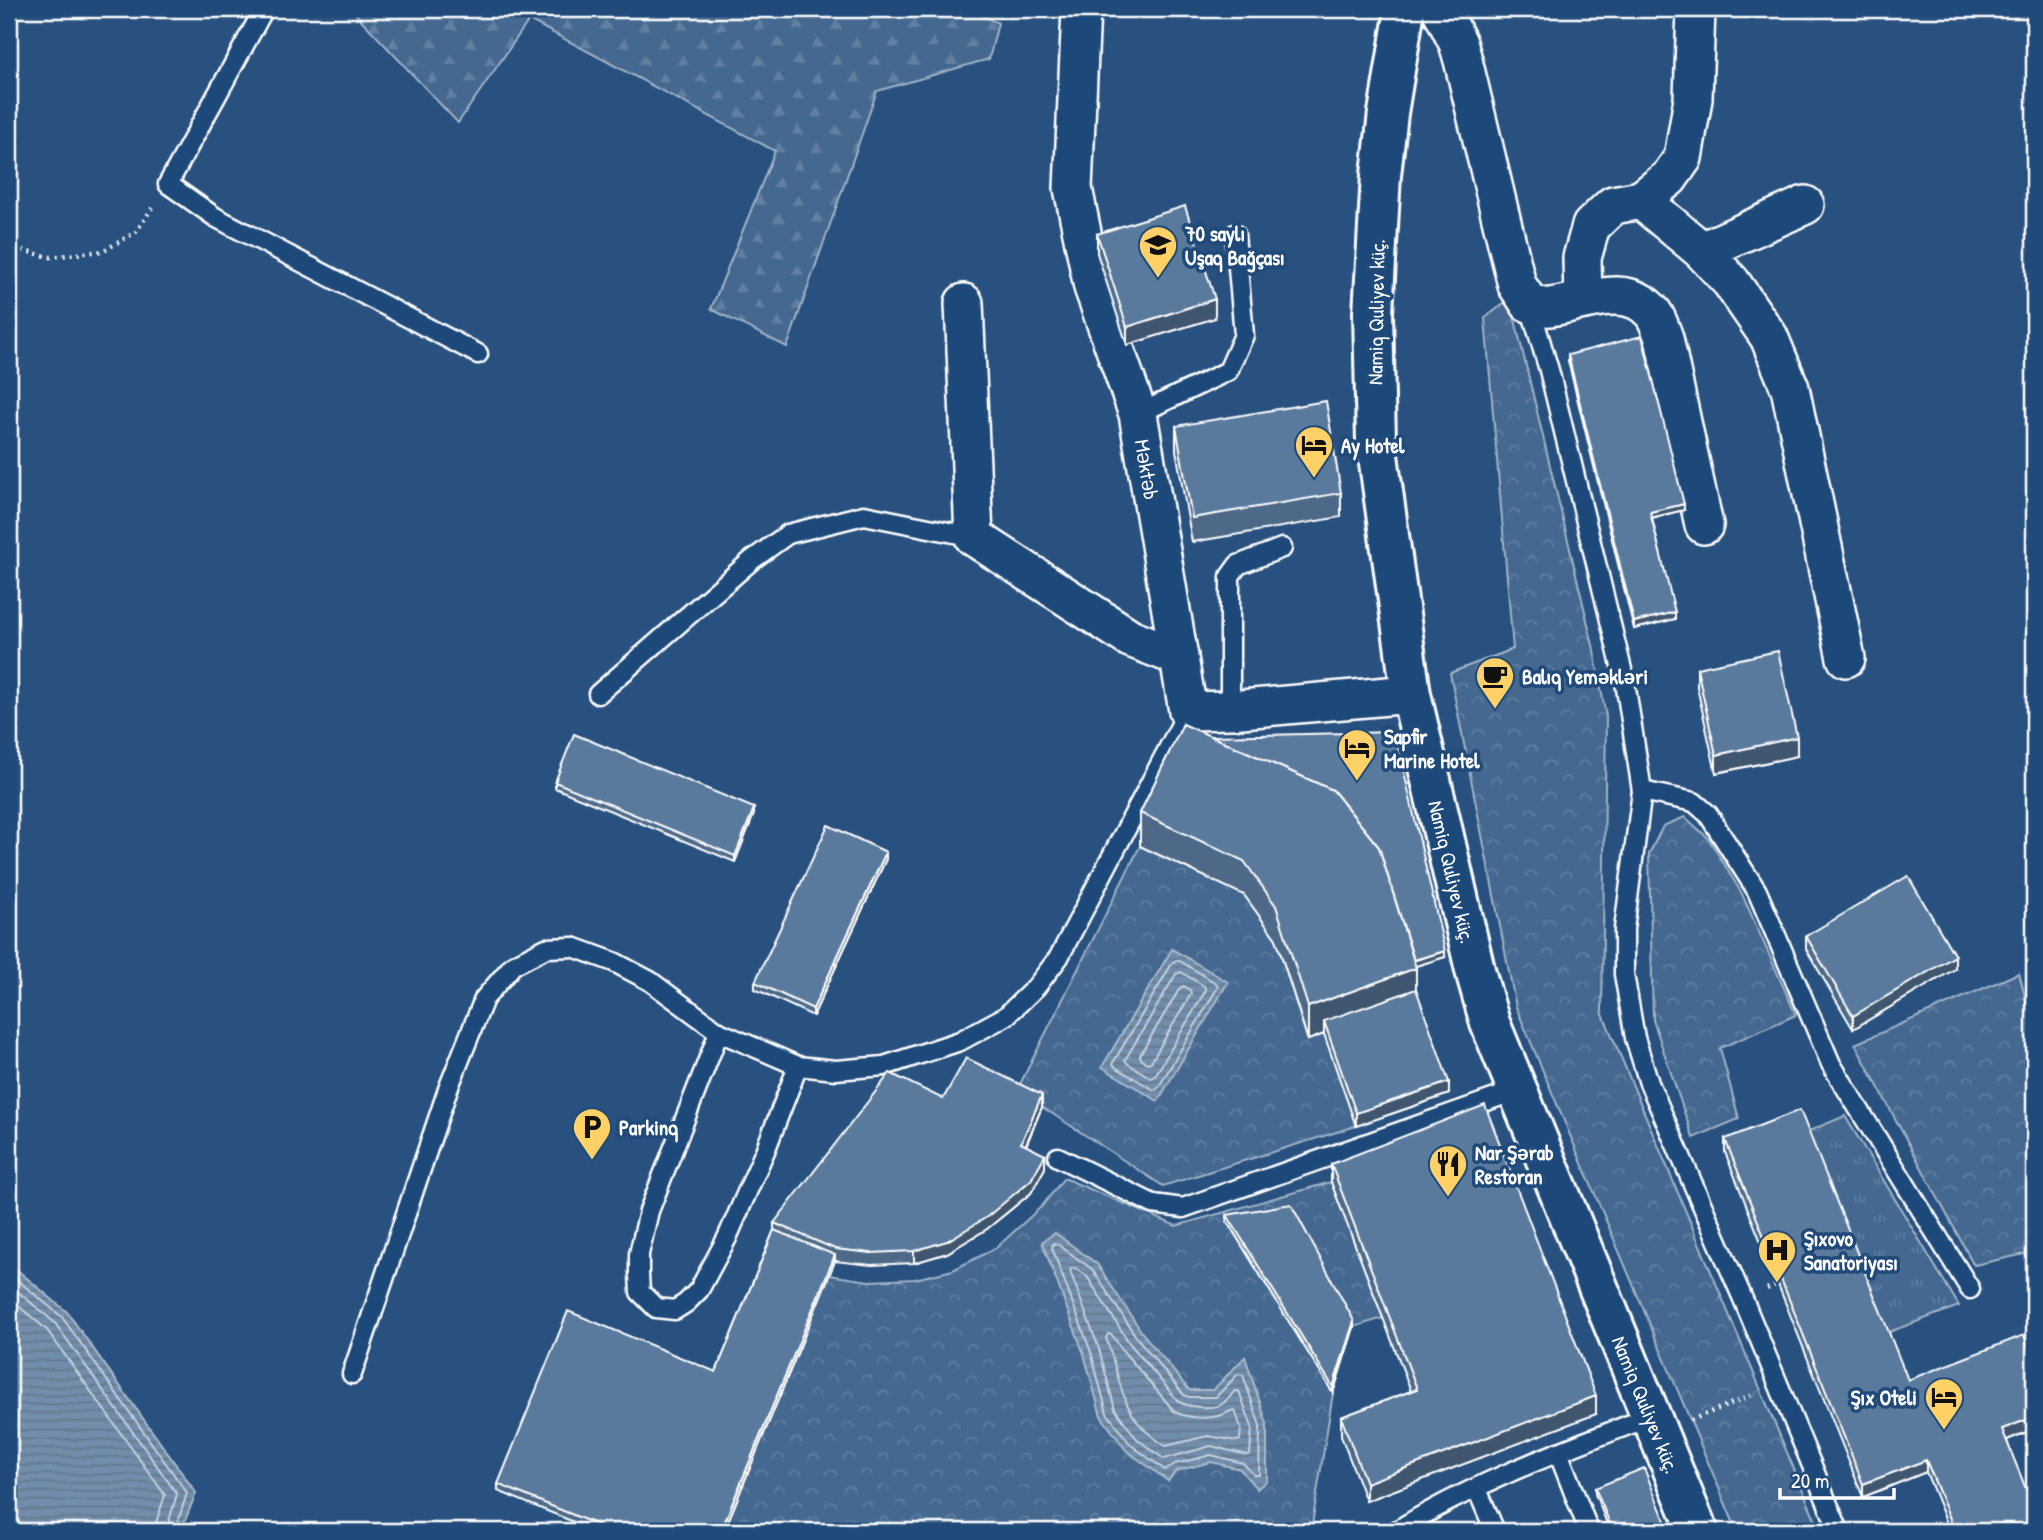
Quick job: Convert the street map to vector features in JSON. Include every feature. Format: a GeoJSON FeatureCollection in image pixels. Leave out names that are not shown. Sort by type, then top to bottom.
{"type":"FeatureCollection","features":[{"type":"Feature","properties":{"kind":"street","name":"Məktəb"},"geometry":{"type":"LineString","coordinates":[[1081,9],[1073,188],[1093,287],[1138,414],[1188,711]]}},
{"type":"Feature","properties":{"kind":"street","name":"Namiq Quliyev küç."},"geometry":{"type":"LineString","coordinates":[[1405,9],[1388,113],[1373,313],[1376,441],[1411,694],[1476,974],[1490,1023],[1698,1531]]}},
{"type":"Feature","properties":{"kind":"street"},"geometry":{"type":"LineString","coordinates":[[1441,9],[1458,43],[1517,285],[1529,303],[1547,308],[1583,299],[1616,296],[1639,300],[1655,315],[1664,338],[1704,524]]}},
{"type":"Feature","properties":{"kind":"street"},"geometry":{"type":"LineString","coordinates":[[1583,299],[1582,258],[1591,226],[1613,205],[1641,200],[1669,178],[1683,158],[1693,99],[1696,9]]}},
{"type":"Feature","properties":{"kind":"street"},"geometry":{"type":"LineString","coordinates":[[1641,200],[1702,251],[1731,282],[1769,337],[1790,388],[1846,658]]}},
{"type":"Feature","properties":{"kind":"street"},"geometry":{"type":"LineString","coordinates":[[1702,251],[1805,205]]}},
{"type":"Feature","properties":{"kind":"street"},"geometry":{"type":"LineString","coordinates":[[964,303],[974,537],[1130,638],[1179,657]]}},
{"type":"Feature","properties":{"kind":"street"},"geometry":{"type":"LineString","coordinates":[[1188,711],[1230,710],[1411,694]]}},
{"type":"Feature","properties":{"kind":"lane"},"geometry":{"type":"LineString","coordinates":[[264,9],[168,184],[215,217],[478,354]]}},
{"type":"Feature","properties":{"kind":"lane"},"geometry":{"type":"LineString","coordinates":[[1138,414],[1228,371],[1244,335],[1235,234]]}},
{"type":"Feature","properties":{"kind":"lane"},"geometry":{"type":"LineString","coordinates":[[1529,303],[1549,370],[1625,682],[1642,791],[1624,929],[1624,974],[1634,1038],[1649,1083],[1779,1384],[1839,1531]]}},
{"type":"Feature","properties":{"kind":"lane"},"geometry":{"type":"LineString","coordinates":[[598,694],[752,560],[788,534],[864,515],[974,537]]}},
{"type":"Feature","properties":{"kind":"lane"},"geometry":{"type":"LineString","coordinates":[[1230,710],[1230,576],[1238,565],[1282,548]]}},
{"type":"Feature","properties":{"kind":"lane"},"geometry":{"type":"LineString","coordinates":[[352,1374],[463,1050],[484,999],[513,965],[546,948],[573,947],[614,962],[650,981],[719,1032],[798,1066],[836,1070],[884,1066],[960,1041],[1006,1016],[1036,987],[1059,957],[1188,711]]}},
{"type":"Feature","properties":{"kind":"lane"},"geometry":{"type":"LineString","coordinates":[[1642,791],[1694,802],[1708,814],[1757,891],[1831,1064],[1970,1289]]}},
{"type":"Feature","properties":{"kind":"lane"},"geometry":{"type":"LineString","coordinates":[[719,1032],[649,1211],[639,1254],[640,1292],[656,1308],[675,1310],[699,1290],[732,1226],[798,1066]]}},
{"type":"Feature","properties":{"kind":"lane"},"geometry":{"type":"LineString","coordinates":[[1058,1157],[1153,1204],[1183,1208],[1518,1090]]}},
{"type":"Feature","properties":{"kind":"lane"},"geometry":{"type":"LineString","coordinates":[[1396,1531],[1477,1489],[1558,1452],[1655,1425]]}},
{"type":"Feature","properties":{"kind":"lane"},"geometry":{"type":"LineString","coordinates":[[1558,1452],[1589,1531]]}},
{"type":"Feature","properties":{"kind":"lane"},"geometry":{"type":"LineString","coordinates":[[1477,1489],[1495,1531]]}},
{"type":"Feature","properties":{"kind":"path"},"geometry":{"type":"LineString","coordinates":[[9,247],[50,257],[103,251],[136,232],[168,184]]}},
{"type":"Feature","properties":{"kind":"path"},"geometry":{"type":"LineString","coordinates":[[1655,1425],[1779,1384]]}},
{"type":"Feature","properties":{"kind":"green space"},"geometry":{"type":"Polygon","coordinates":[[[351,9],[968,9],[998,23],[989,59],[877,91],[787,347],[711,309],[775,151],[529,20],[458,123],[351,9]]]}},
{"type":"Feature","properties":{"kind":"green space"},"geometry":{"type":"Polygon","coordinates":[[[1510,299],[1593,645],[1606,716],[1602,1012],[1820,1531],[1737,1531],[1516,1007],[1450,673],[1513,649],[1485,318],[1510,299]]]}},
{"type":"Feature","properties":{"kind":"green space"},"geometry":{"type":"Polygon","coordinates":[[[1685,817],[1709,839],[1742,894],[1796,1015],[1720,1048],[1739,1119],[1693,1138],[1653,1020],[1649,854],[1663,826],[1685,817]]]}},
{"type":"Feature","properties":{"kind":"green space"},"geometry":{"type":"Polygon","coordinates":[[[1140,846],[1244,895],[1276,939],[1307,1039],[1324,1033],[1356,1126],[1163,1186],[1042,1107],[1015,1094],[1140,846]]]}},
{"type":"Feature","properties":{"kind":"green space"},"geometry":{"type":"Polygon","coordinates":[[[2019,973],[2034,1031],[2034,1252],[1974,1265],[1855,1044],[2019,973]]]}},
{"type":"Feature","properties":{"kind":"green space"},"geometry":{"type":"Polygon","coordinates":[[[1845,1116],[1959,1306],[1884,1334],[1804,1133],[1845,1116]]]}},
{"type":"Feature","properties":{"kind":"green space"},"geometry":{"type":"Polygon","coordinates":[[[1064,1178],[1176,1226],[1331,1182],[1383,1318],[1354,1327],[1227,1222],[1333,1393],[1311,1531],[724,1531],[829,1275],[869,1281],[915,1279],[953,1270],[996,1248],[1042,1206],[1064,1178]]]}},
{"type":"Feature","properties":{"kind":"water"},"geometry":{"type":"Polygon","coordinates":[[[1172,949],[1228,982],[1158,1101],[1102,1067],[1172,949]]]}},
{"type":"Feature","properties":{"kind":"water"},"geometry":{"type":"Polygon","coordinates":[[[1055,1233],[1097,1264],[1143,1334],[1189,1390],[1213,1390],[1245,1357],[1267,1424],[1267,1480],[1257,1489],[1240,1469],[1211,1462],[1176,1471],[1168,1481],[1126,1450],[1101,1416],[1084,1354],[1042,1242],[1055,1233]]]}},
{"type":"Feature","properties":{"kind":"water"},"geometry":{"type":"Polygon","coordinates":[[[9,1263],[67,1312],[196,1493],[181,1531],[9,1531],[9,1263]]]}},
{"type":"Feature","properties":{"kind":"building"},"geometry":{"type":"Polygon","coordinates":[[[1185,206],[1215,299],[1127,327],[1097,234],[1185,206]]]}},
{"type":"Feature","properties":{"kind":"building"},"geometry":{"type":"Polygon","coordinates":[[[1642,336],[1684,504],[1650,512],[1675,612],[1634,622],[1568,355],[1642,336]]]}},
{"type":"Feature","properties":{"kind":"building"},"geometry":{"type":"Polygon","coordinates":[[[1326,401],[1341,493],[1192,518],[1176,426],[1326,401]]]}},
{"type":"Feature","properties":{"kind":"building"},"geometry":{"type":"Polygon","coordinates":[[[1778,651],[1797,737],[1716,755],[1697,668],[1778,651]]]}},
{"type":"Feature","properties":{"kind":"building"},"geometry":{"type":"Polygon","coordinates":[[[1183,724],[1333,790],[1379,847],[1416,968],[1308,1007],[1276,906],[1244,861],[1140,813],[1183,724]]]}},
{"type":"Feature","properties":{"kind":"building"},"geometry":{"type":"Polygon","coordinates":[[[1395,732],[1445,951],[1414,960],[1379,847],[1333,790],[1211,736],[1395,732]]]}},
{"type":"Feature","properties":{"kind":"building"},"geometry":{"type":"Polygon","coordinates":[[[574,734],[754,808],[735,856],[555,782],[574,734]]]}},
{"type":"Feature","properties":{"kind":"building"},"geometry":{"type":"Polygon","coordinates":[[[828,825],[886,852],[813,1009],[755,982],[828,825]]]}},
{"type":"Feature","properties":{"kind":"building"},"geometry":{"type":"Polygon","coordinates":[[[1908,876],[1955,956],[1853,1016],[1806,936],[1908,876]]]}},
{"type":"Feature","properties":{"kind":"building"},"geometry":{"type":"Polygon","coordinates":[[[1416,989],[1449,1082],[1356,1113],[1324,1021],[1416,989]]]}},
{"type":"Feature","properties":{"kind":"building"},"geometry":{"type":"Polygon","coordinates":[[[966,1058],[1042,1095],[1021,1143],[1045,1155],[1031,1180],[987,1217],[947,1241],[914,1251],[871,1253],[835,1249],[774,1223],[890,1073],[943,1099],[966,1058]]]}},
{"type":"Feature","properties":{"kind":"building"},"geometry":{"type":"Polygon","coordinates":[[[1485,1105],[1596,1396],[1366,1483],[1341,1417],[1417,1389],[1331,1164],[1485,1105]]]}},
{"type":"Feature","properties":{"kind":"building"},"geometry":{"type":"Polygon","coordinates":[[[1800,1110],[1908,1380],[2024,1335],[2034,1362],[2034,1417],[2002,1429],[2034,1509],[2034,1531],[1955,1531],[1926,1460],[1863,1484],[1725,1139],[1800,1110]]]}},
{"type":"Feature","properties":{"kind":"building"},"geometry":{"type":"Polygon","coordinates":[[[1291,1204],[1354,1321],[1333,1387],[1227,1215],[1291,1204]]]}},
{"type":"Feature","properties":{"kind":"building"},"geometry":{"type":"Polygon","coordinates":[[[774,1230],[835,1255],[721,1531],[612,1531],[498,1484],[568,1311],[716,1372],[774,1230]]]}},
{"type":"Feature","properties":{"kind":"building"},"geometry":{"type":"Polygon","coordinates":[[[1644,1468],[1669,1531],[1613,1531],[1595,1488],[1644,1468]]]}},
{"type":"Feature","properties":{"kind":"place","name":"70 saylı Uşaq Bağçası"},"geometry":{"type":"Point","coordinates":[1158,279]}},
{"type":"Feature","properties":{"kind":"place","name":"Ay Hotel"},"geometry":{"type":"Point","coordinates":[1314,479]}},
{"type":"Feature","properties":{"kind":"place","name":"Balıq Yeməkləri"},"geometry":{"type":"Point","coordinates":[1495,710]}},
{"type":"Feature","properties":{"kind":"place","name":"Sapfir Marine Hotel"},"geometry":{"type":"Point","coordinates":[1357,782]}},
{"type":"Feature","properties":{"kind":"place","name":"Parkinq"},"geometry":{"type":"Point","coordinates":[592,1161]}},
{"type":"Feature","properties":{"kind":"place","name":"Nar Şərab Restoran"},"geometry":{"type":"Point","coordinates":[1448,1198]}},
{"type":"Feature","properties":{"kind":"place","name":"Şıxovo Sanatoriyası"},"geometry":{"type":"Point","coordinates":[1777,1284]}},
{"type":"Feature","properties":{"kind":"place","name":"Şıx Oteli"},"geometry":{"type":"Point","coordinates":[1944,1431]}}]}
